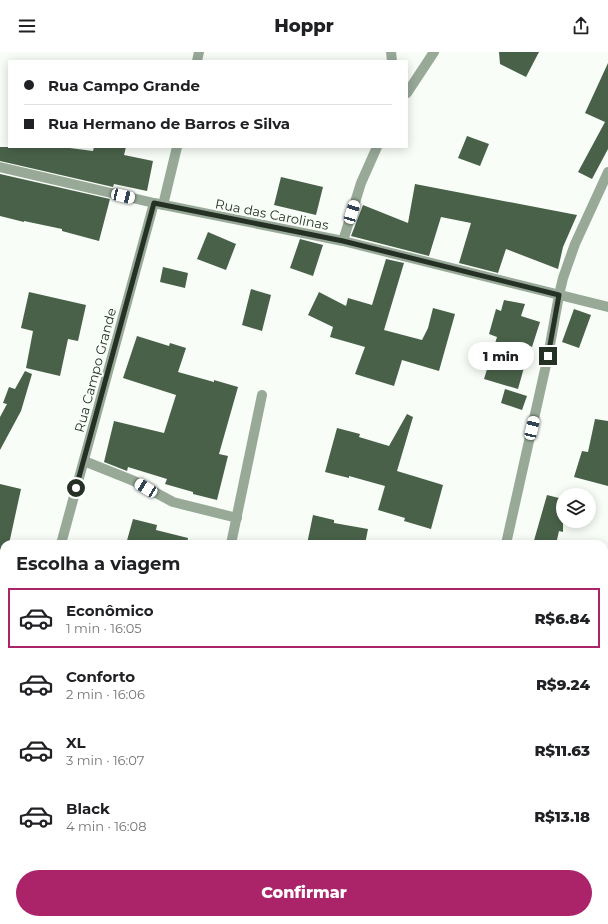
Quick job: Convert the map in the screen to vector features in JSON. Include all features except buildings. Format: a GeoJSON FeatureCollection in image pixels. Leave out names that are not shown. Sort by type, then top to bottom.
{"type":"FeatureCollection","features":[{"type":"Feature","properties":{"kind":"street"},"geometry":{"type":"LineString","coordinates":[[408,91],[434,52]]}},
{"type":"Feature","properties":{"kind":"street","name":"Rua Campo Grande"},"geometry":{"type":"LineString","coordinates":[[62,540],[158,204],[177,148]]}},
{"type":"Feature","properties":{"kind":"street"},"geometry":{"type":"LineString","coordinates":[[343,241],[361,183],[377,148]]}},
{"type":"Feature","properties":{"kind":"street","name":"Rua das Carolinas"},"geometry":{"type":"LineString","coordinates":[[0,167],[158,204],[343,241],[608,307]]}},
{"type":"Feature","properties":{"kind":"street"},"geometry":{"type":"LineString","coordinates":[[507,540],[548,356],[563,278],[575,244],[608,172]]}},
{"type":"Feature","properties":{"kind":"street"},"geometry":{"type":"LineString","coordinates":[[233,540],[262,395]]}},
{"type":"Feature","properties":{"kind":"street"},"geometry":{"type":"LineString","coordinates":[[84,461],[134,481],[174,502],[237,518]]}},
{"type":"Feature","properties":{"kind":"route"},"geometry":{"type":"LineString","coordinates":[[76,488],[154,203],[343,241],[559,295],[548,356]]}}]}
